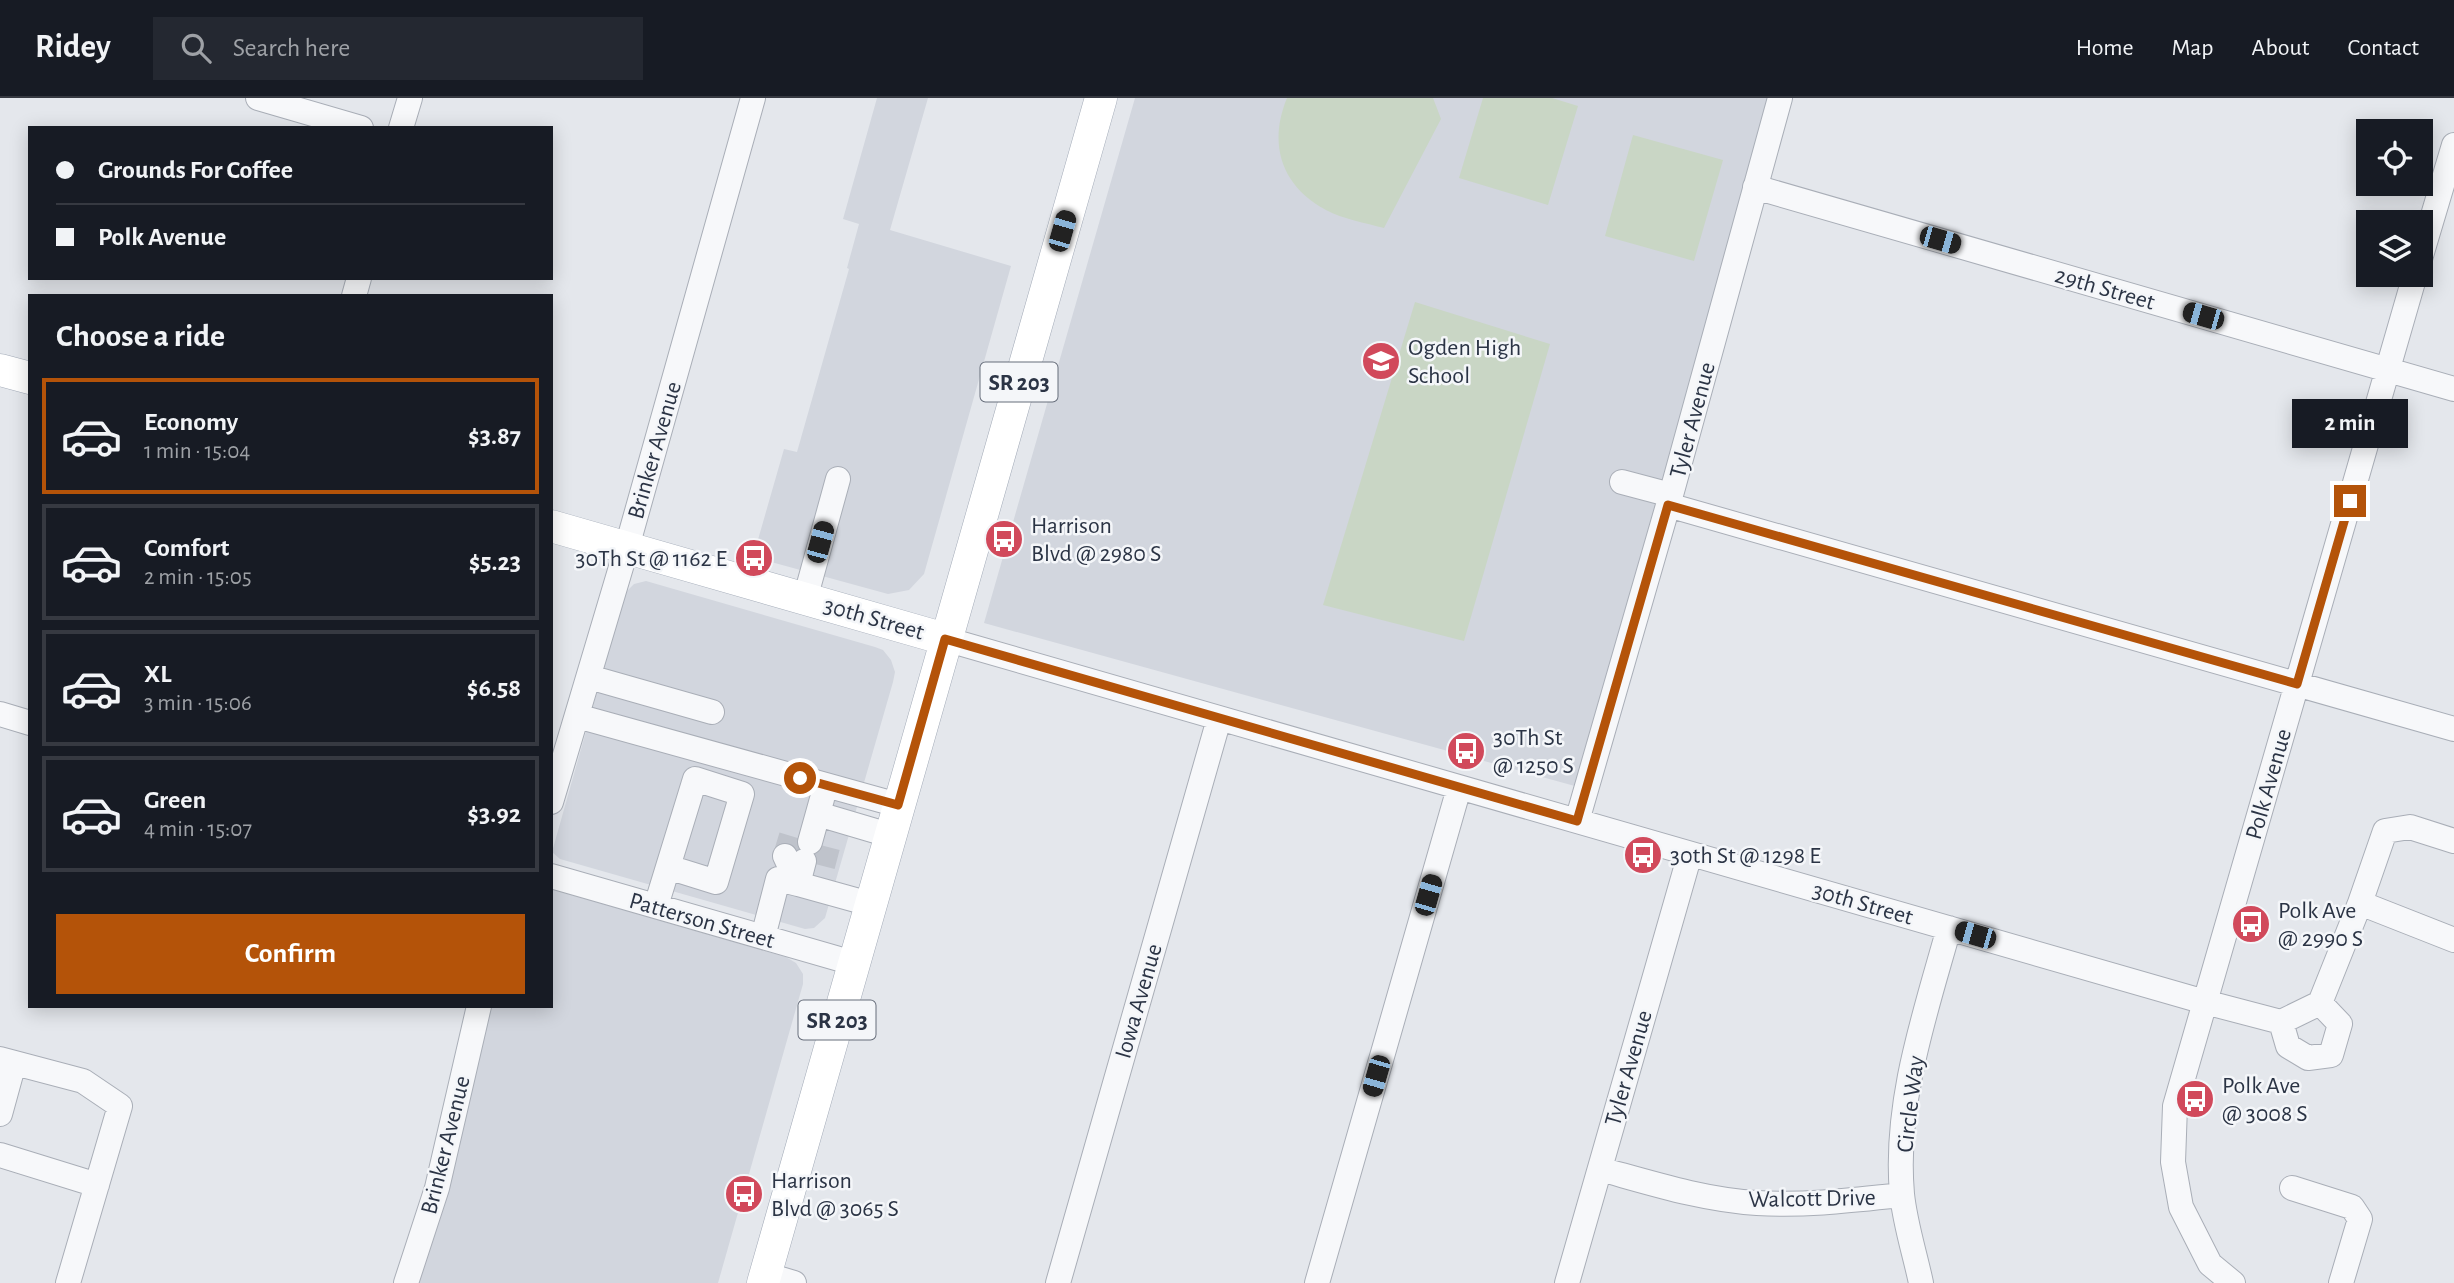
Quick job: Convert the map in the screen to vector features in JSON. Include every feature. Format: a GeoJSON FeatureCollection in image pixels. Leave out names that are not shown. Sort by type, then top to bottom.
{"type":"FeatureCollection","features":[{"type":"Feature","properties":{"kind":"main road","name":"SR 203"},"geometry":{"type":"LineString","coordinates":[[762,1280],[1101,98]]}},
{"type":"Feature","properties":{"kind":"main road"},"geometry":{"type":"LineString","coordinates":[[0,370],[28,377]]}},
{"type":"Feature","properties":{"kind":"main road","name":"30th Street"},"geometry":{"type":"LineString","coordinates":[[553,527],[945,639]]}},
{"type":"Feature","properties":{"kind":"street"},"geometry":{"type":"LineString","coordinates":[[258,98],[354,126]]}},
{"type":"Feature","properties":{"kind":"street"},"geometry":{"type":"LineString","coordinates":[[402,126],[410,98]]}},
{"type":"Feature","properties":{"kind":"street","name":"Brinker Avenue"},"geometry":{"type":"LineString","coordinates":[[553,795],[627,547],[753,98]]}},
{"type":"Feature","properties":{"kind":"street","name":"Tyler Avenue"},"geometry":{"type":"LineString","coordinates":[[1577,821],[1780,98]]}},
{"type":"Feature","properties":{"kind":"street"},"geometry":{"type":"LineString","coordinates":[[2433,215],[2454,145]]}},
{"type":"Feature","properties":{"kind":"street","name":"29th Street"},"geometry":{"type":"LineString","coordinates":[[1755,187],[2454,389]]}},
{"type":"Feature","properties":{"kind":"street","name":"Polk Avenue"},"geometry":{"type":"LineString","coordinates":[[2233,1283],[2210,1264],[2181,1207],[2173,1162],[2175,1106],[2412,287]]}},
{"type":"Feature","properties":{"kind":"street"},"geometry":{"type":"LineString","coordinates":[[805,598],[838,479]]}},
{"type":"Feature","properties":{"kind":"street"},"geometry":{"type":"LineString","coordinates":[[1622,482],[1669,500],[2454,729]]}},
{"type":"Feature","properties":{"kind":"street","name":"30th Street"},"geometry":{"type":"LineString","coordinates":[[945,639],[2281,1022]]}},
{"type":"Feature","properties":{"kind":"street"},"geometry":{"type":"LineString","coordinates":[[589,677],[712,712]]}},
{"type":"Feature","properties":{"kind":"street"},"geometry":{"type":"LineString","coordinates":[[0,715],[28,722]]}},
{"type":"Feature","properties":{"kind":"street"},"geometry":{"type":"LineString","coordinates":[[577,716],[826,785],[894,820]]}},
{"type":"Feature","properties":{"kind":"street","name":"Iowa Avenue"},"geometry":{"type":"LineString","coordinates":[[1058,1283],[1219,719]]}},
{"type":"Feature","properties":{"kind":"street"},"geometry":{"type":"LineString","coordinates":[[808,848],[826,785]]}},
{"type":"Feature","properties":{"kind":"street"},"geometry":{"type":"LineString","coordinates":[[1317,1283],[1459,788]]}},
{"type":"Feature","properties":{"kind":"street"},"geometry":{"type":"LineString","coordinates":[[763,937],[778,879],[808,848],[894,820]]}},
{"type":"Feature","properties":{"kind":"street"},"geometry":{"type":"LineString","coordinates":[[2320,1003],[2340,1024],[2331,1055],[2308,1058],[2288,1046],[2281,1022],[2320,1003],[2385,831],[2410,827],[2454,841]]}},
{"type":"Feature","properties":{"kind":"street"},"geometry":{"type":"LineString","coordinates":[[808,848],[870,904]]}},
{"type":"Feature","properties":{"kind":"street","name":"Tyler Avenue"},"geometry":{"type":"LineString","coordinates":[[1567,1283],[1690,854]]}},
{"type":"Feature","properties":{"kind":"street"},"geometry":{"type":"LineString","coordinates":[[656,906],[668,867]]}},
{"type":"Feature","properties":{"kind":"street","name":"Patterson Street"},"geometry":{"type":"LineString","coordinates":[[553,877],[853,963]]}},
{"type":"Feature","properties":{"kind":"street"},"geometry":{"type":"LineString","coordinates":[[2360,903],[2454,940]]}},
{"type":"Feature","properties":{"kind":"street","name":"Circle Way"},"geometry":{"type":"LineString","coordinates":[[1921,1283],[1902,1195],[1903,1118],[1916,1045],[1949,928]]}},
{"type":"Feature","properties":{"kind":"street","name":"Brinker Avenue"},"geometry":{"type":"LineString","coordinates":[[406,1283],[437,1188],[479,1008]]}},
{"type":"Feature","properties":{"kind":"street"},"geometry":{"type":"LineString","coordinates":[[0,1114],[7,1061],[83,1081],[120,1106],[68,1283]]}},
{"type":"Feature","properties":{"kind":"street"},"geometry":{"type":"LineString","coordinates":[[0,1155],[97,1185]]}},
{"type":"Feature","properties":{"kind":"street","name":"Walcott Drive"},"geometry":{"type":"LineString","coordinates":[[1600,1169],[1690,1193],[1757,1203],[1827,1202],[1902,1195]]}},
{"type":"Feature","properties":{"kind":"street"},"geometry":{"type":"LineString","coordinates":[[2292,1188],[2352,1207],[2360,1219],[2341,1283]]}},
{"type":"Feature","properties":{"kind":"street"},"geometry":{"type":"LineString","coordinates":[[762,1280],[794,1283]]}},
{"type":"Feature","properties":{"kind":"shaded area"},"geometry":{"type":"Polygon","coordinates":[[[877,98],[928,98],[890,230],[1011,266],[924,574],[909,590],[888,594],[753,557],[784,449],[797,452],[849,269],[847,268],[859,224],[843,219],[877,98]]]}},
{"type":"Feature","properties":{"kind":"shaded area","name":"Ogden High School"},"geometry":{"type":"Polygon","coordinates":[[[1135,98],[1776,98],[1582,788],[984,623],[1135,98]]]}},
{"type":"Feature","properties":{"kind":"shaded area"},"geometry":{"type":"Polygon","coordinates":[[[646,581],[875,647],[883,650],[891,660],[895,672],[893,682],[825,918],[814,928],[805,929],[560,859],[553,853],[625,593],[634,584],[646,581]]]}},
{"type":"Feature","properties":{"kind":"shaded area"},"geometry":{"type":"Polygon","coordinates":[[[553,890],[786,957],[796,963],[803,974],[803,984],[718,1283],[415,1283],[485,1008],[553,1008],[553,890]]]}},
{"type":"Feature","properties":{"kind":"green space"},"geometry":{"type":"Polygon","coordinates":[[[1287,98],[1433,98],[1441,119],[1384,228],[1326,210],[1298,189],[1282,162],[1279,147],[1281,115],[1287,98]]]}},
{"type":"Feature","properties":{"kind":"green space"},"geometry":{"type":"Polygon","coordinates":[[[1483,98],[1552,98],[1578,106],[1548,205],[1459,178],[1483,98]]]}},
{"type":"Feature","properties":{"kind":"green space"},"geometry":{"type":"Polygon","coordinates":[[[1633,135],[1723,160],[1694,261],[1605,236],[1633,135]]]}},
{"type":"Feature","properties":{"kind":"green space"},"geometry":{"type":"Polygon","coordinates":[[[1415,302],[1550,344],[1464,641],[1323,605],[1415,302]]]}},
{"type":"Feature","properties":{"kind":"tunnel"},"geometry":{"type":"LineString","coordinates":[[785,856],[791,836]]}},
{"type":"Feature","properties":{"kind":"tunnel"},"geometry":{"type":"LineString","coordinates":[[823,866],[828,847]]}},
{"type":"Feature","properties":{"kind":"place","name":"Ogden High School"},"geometry":{"type":"Point","coordinates":[1381,361]}},
{"type":"Feature","properties":{"kind":"place","name":"Harrison Blvd @ 2980 S"},"geometry":{"type":"Point","coordinates":[1004,539]}},
{"type":"Feature","properties":{"kind":"place","name":"30Th St @ 1162 E"},"geometry":{"type":"Point","coordinates":[754,558]}},
{"type":"Feature","properties":{"kind":"place","name":"30Th St @ 1250 S"},"geometry":{"type":"Point","coordinates":[1466,751]}},
{"type":"Feature","properties":{"kind":"place","name":"30th St @ 1298 E"},"geometry":{"type":"Point","coordinates":[1643,855]}},
{"type":"Feature","properties":{"kind":"place","name":"Polk Ave @ 2990 S"},"geometry":{"type":"Point","coordinates":[2251,924]}},
{"type":"Feature","properties":{"kind":"place","name":"Polk Ave @ 3008 S"},"geometry":{"type":"Point","coordinates":[2195,1099]}},
{"type":"Feature","properties":{"kind":"place","name":"Harrison Blvd @ 3065 S"},"geometry":{"type":"Point","coordinates":[744,1194]}},
{"type":"Feature","properties":{"kind":"route"},"geometry":{"type":"LineString","coordinates":[[800,778],[898,805],[945,639],[1577,821],[1668,505],[2297,684],[2350,501]]}}]}
